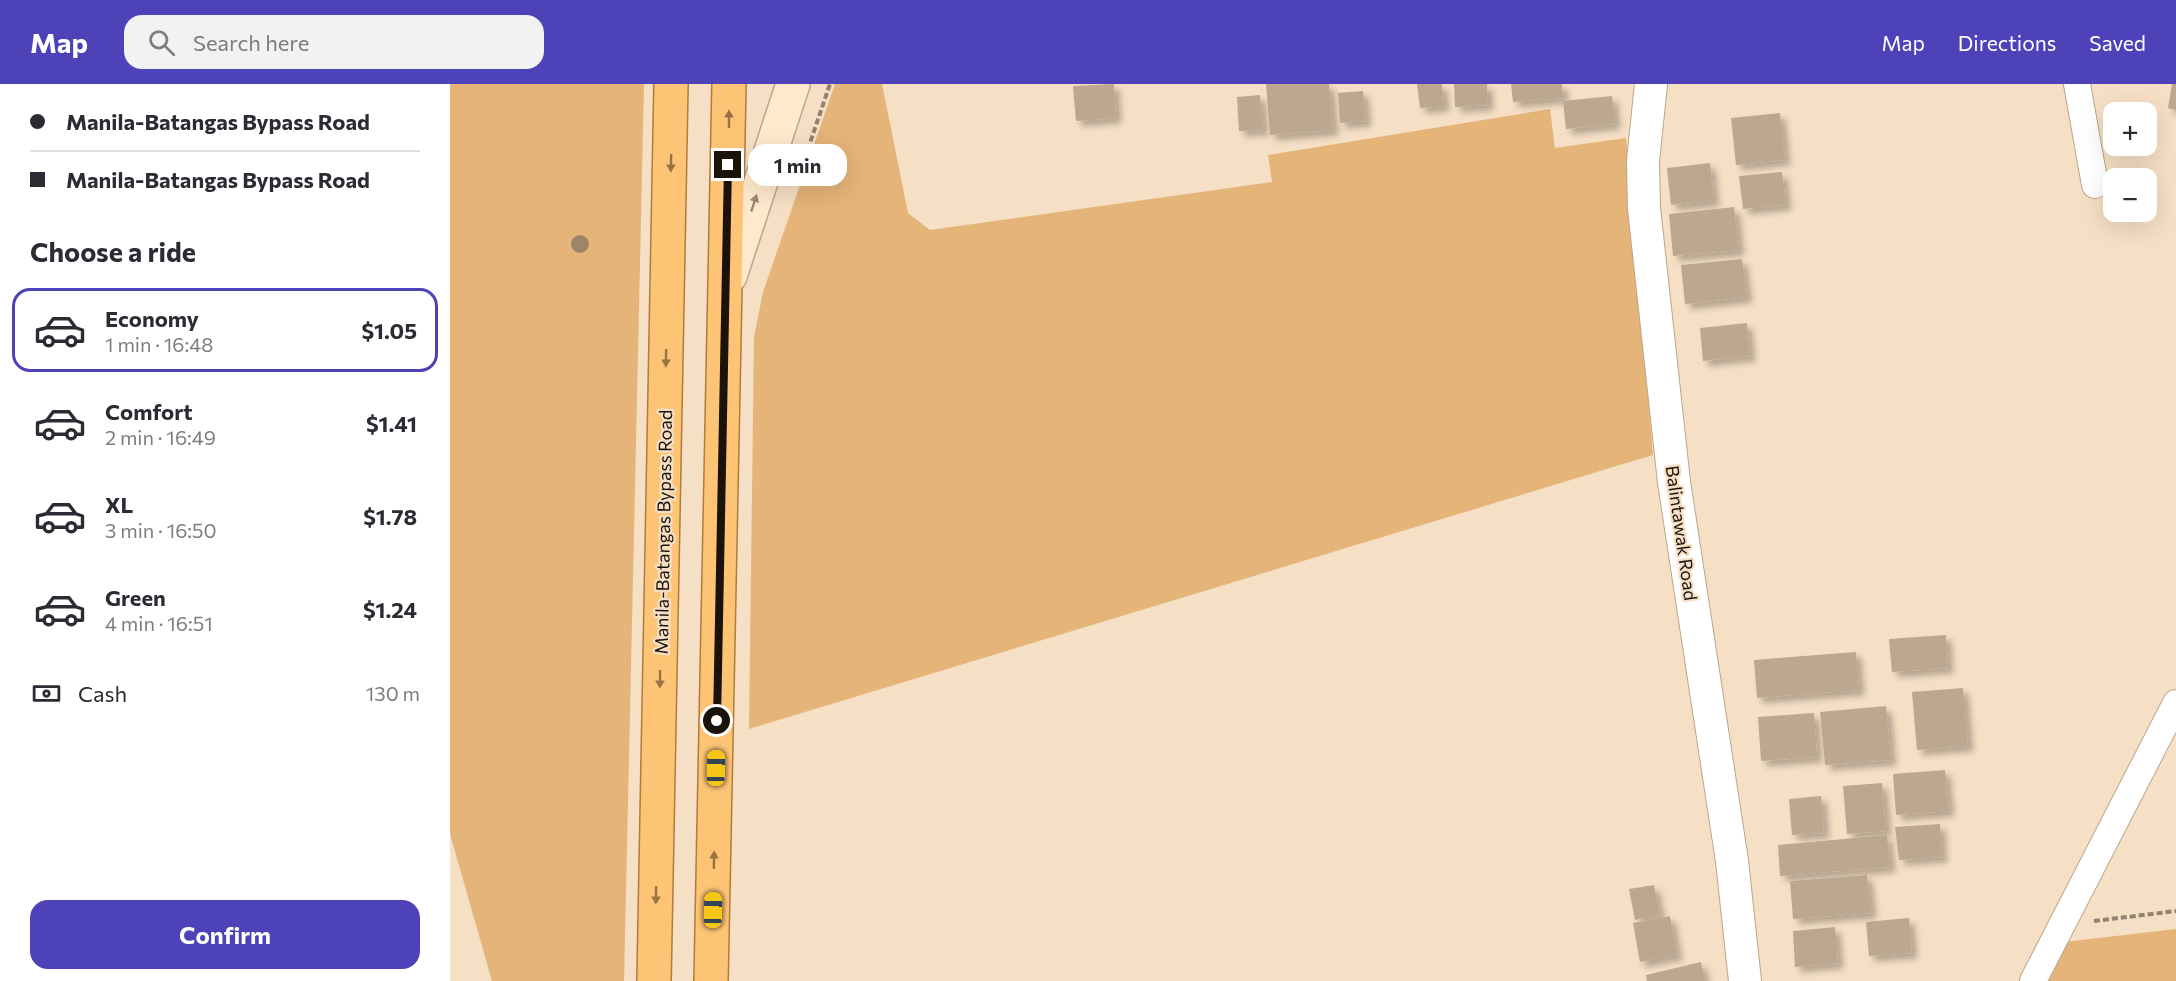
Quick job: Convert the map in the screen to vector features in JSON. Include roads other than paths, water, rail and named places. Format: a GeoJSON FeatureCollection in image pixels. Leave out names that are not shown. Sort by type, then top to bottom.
{"type":"FeatureCollection","features":[{"type":"Feature","properties":{"kind":"highway","name":"Manila-Batangas Bypass Road"},"geometry":{"type":"LineString","coordinates":[[654,981],[671,84]]}},
{"type":"Feature","properties":{"kind":"highway"},"geometry":{"type":"LineString","coordinates":[[711,981],[729,84]]}},
{"type":"Feature","properties":{"kind":"main road"},"geometry":{"type":"LineString","coordinates":[[725,320],[727,290],[734,259],[793,84]]}},
{"type":"Feature","properties":{"kind":"street","name":"Balintawak Road"},"geometry":{"type":"LineString","coordinates":[[1651,84],[1643,161],[1644,208],[1674,482],[1731,861],[1745,981]]}},
{"type":"Feature","properties":{"kind":"street"},"geometry":{"type":"LineString","coordinates":[[2077,84],[2095,185]]}},
{"type":"Feature","properties":{"kind":"street"},"geometry":{"type":"LineString","coordinates":[[2033,981],[2064,925],[2176,703]]}}]}
